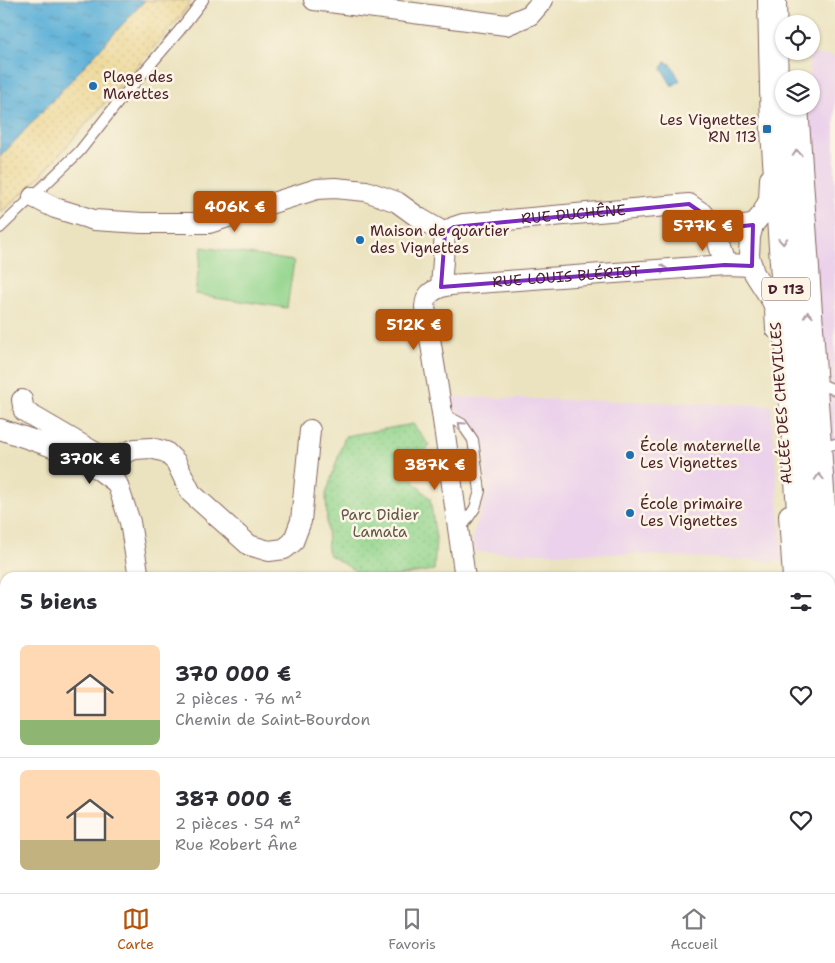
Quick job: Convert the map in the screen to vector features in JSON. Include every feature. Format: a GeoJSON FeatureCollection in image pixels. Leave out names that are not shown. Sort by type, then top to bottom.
{"type":"FeatureCollection","features":[{"type":"Feature","properties":{"kind":"main road","name":"D 113"},"geometry":{"type":"LineString","coordinates":[[772,0],[775,131],[801,510],[808,572]]}},
{"type":"Feature","properties":{"kind":"main road"},"geometry":{"type":"LineString","coordinates":[[789,0],[790,15]]}},
{"type":"Feature","properties":{"kind":"main road","name":"D 113"},"geometry":{"type":"LineString","coordinates":[[795,115],[824,385],[826,446],[822,520],[828,572]]}},
{"type":"Feature","properties":{"kind":"street"},"geometry":{"type":"LineString","coordinates":[[314,0],[506,25],[530,15],[543,0]]}},
{"type":"Feature","properties":{"kind":"street","name":"ALLÉE DES CHEVILLES"},"geometry":{"type":"LineString","coordinates":[[760,0],[770,186],[769,200],[762,214],[753,225],[749,256],[754,272],[772,301],[775,310],[793,572]]}},
{"type":"Feature","properties":{"kind":"street"},"geometry":{"type":"LineString","coordinates":[[33,197],[54,208],[94,220],[142,223],[209,223],[316,189],[335,188],[366,191],[398,202],[419,218],[445,233],[441,287],[430,292],[426,299],[425,307],[464,572]]}},
{"type":"Feature","properties":{"kind":"street","name":"RUE DUCHÊNE"},"geometry":{"type":"LineString","coordinates":[[445,233],[463,224],[689,204],[702,212],[714,229]]}},
{"type":"Feature","properties":{"kind":"street"},"geometry":{"type":"LineString","coordinates":[[725,264],[714,229],[753,225]]}},
{"type":"Feature","properties":{"kind":"street","name":"RUE LOUIS BLÉRIOT"},"geometry":{"type":"LineString","coordinates":[[441,287],[725,264],[752,266]]}},
{"type":"Feature","properties":{"kind":"street"},"geometry":{"type":"LineString","coordinates":[[22,400],[24,411],[107,460],[130,522],[138,572]]}},
{"type":"Feature","properties":{"kind":"street"},"geometry":{"type":"LineString","coordinates":[[0,429],[50,446],[91,464],[116,483]]}},
{"type":"Feature","properties":{"kind":"street"},"geometry":{"type":"LineString","coordinates":[[107,460],[135,449],[151,448],[166,452],[176,462],[191,493],[248,545],[269,551],[284,548],[294,542],[302,521],[310,430]]}},
{"type":"Feature","properties":{"kind":"lane"},"geometry":{"type":"LineString","coordinates":[[0,228],[79,152],[203,0]]}},
{"type":"Feature","properties":{"kind":"lane"},"geometry":{"type":"LineString","coordinates":[[442,413],[462,424],[473,440],[480,491],[475,508],[458,533]]}},
{"type":"Feature","properties":{"kind":"highlighted area"},"geometry":{"type":"Polygon","coordinates":[[[689,204],[702,213],[714,229],[753,225],[752,266],[725,265],[441,287],[445,233],[454,227],[668,205],[689,204]]]}},
{"type":"Feature","properties":{"kind":"shaded area"},"geometry":{"type":"Polygon","coordinates":[[[820,55],[835,56],[835,503],[809,218],[809,115],[820,115],[820,70],[809,70],[809,60],[820,60],[820,55]]]}},
{"type":"Feature","properties":{"kind":"shaded area"},"geometry":{"type":"Polygon","coordinates":[[[450,397],[771,405],[783,562],[627,554],[475,552],[472,539],[488,487],[482,437],[451,405],[450,397]]]}},
{"type":"Feature","properties":{"kind":"sand","name":"Plage des Marettes"},"geometry":{"type":"Polygon","coordinates":[[[145,0],[191,0],[182,15],[35,182],[0,213],[0,157],[145,0]]]}},
{"type":"Feature","properties":{"kind":"green space"},"geometry":{"type":"Polygon","coordinates":[[[202,247],[294,261],[287,308],[195,294],[202,247]]]}},
{"type":"Feature","properties":{"kind":"green space","name":"Parc Didier Lamata"},"geometry":{"type":"Polygon","coordinates":[[[413,424],[429,445],[413,473],[414,482],[430,498],[436,538],[434,570],[422,572],[357,572],[328,554],[326,494],[345,436],[413,424]]]}},
{"type":"Feature","properties":{"kind":"water"},"geometry":{"type":"Polygon","coordinates":[[[0,0],[145,0],[0,157],[0,0]]]}},
{"type":"Feature","properties":{"kind":"water"},"geometry":{"type":"Polygon","coordinates":[[[665,62],[671,64],[680,81],[672,86],[662,69],[665,62]]]}},
{"type":"Feature","properties":{"kind":"place","name":"Plage des Marettes"},"geometry":{"type":"Point","coordinates":[93,86]}},
{"type":"Feature","properties":{"kind":"place","name":"Les Vignettes RN 113"},"geometry":{"type":"Point","coordinates":[767,129]}},
{"type":"Feature","properties":{"kind":"place","name":"Maison de quartier des Vignettes"},"geometry":{"type":"Point","coordinates":[360,240]}},
{"type":"Feature","properties":{"kind":"place","name":"École maternelle Les Vignettes"},"geometry":{"type":"Point","coordinates":[630,455]}},
{"type":"Feature","properties":{"kind":"place","name":"École primaire Les Vignettes"},"geometry":{"type":"Point","coordinates":[630,513]}}]}
